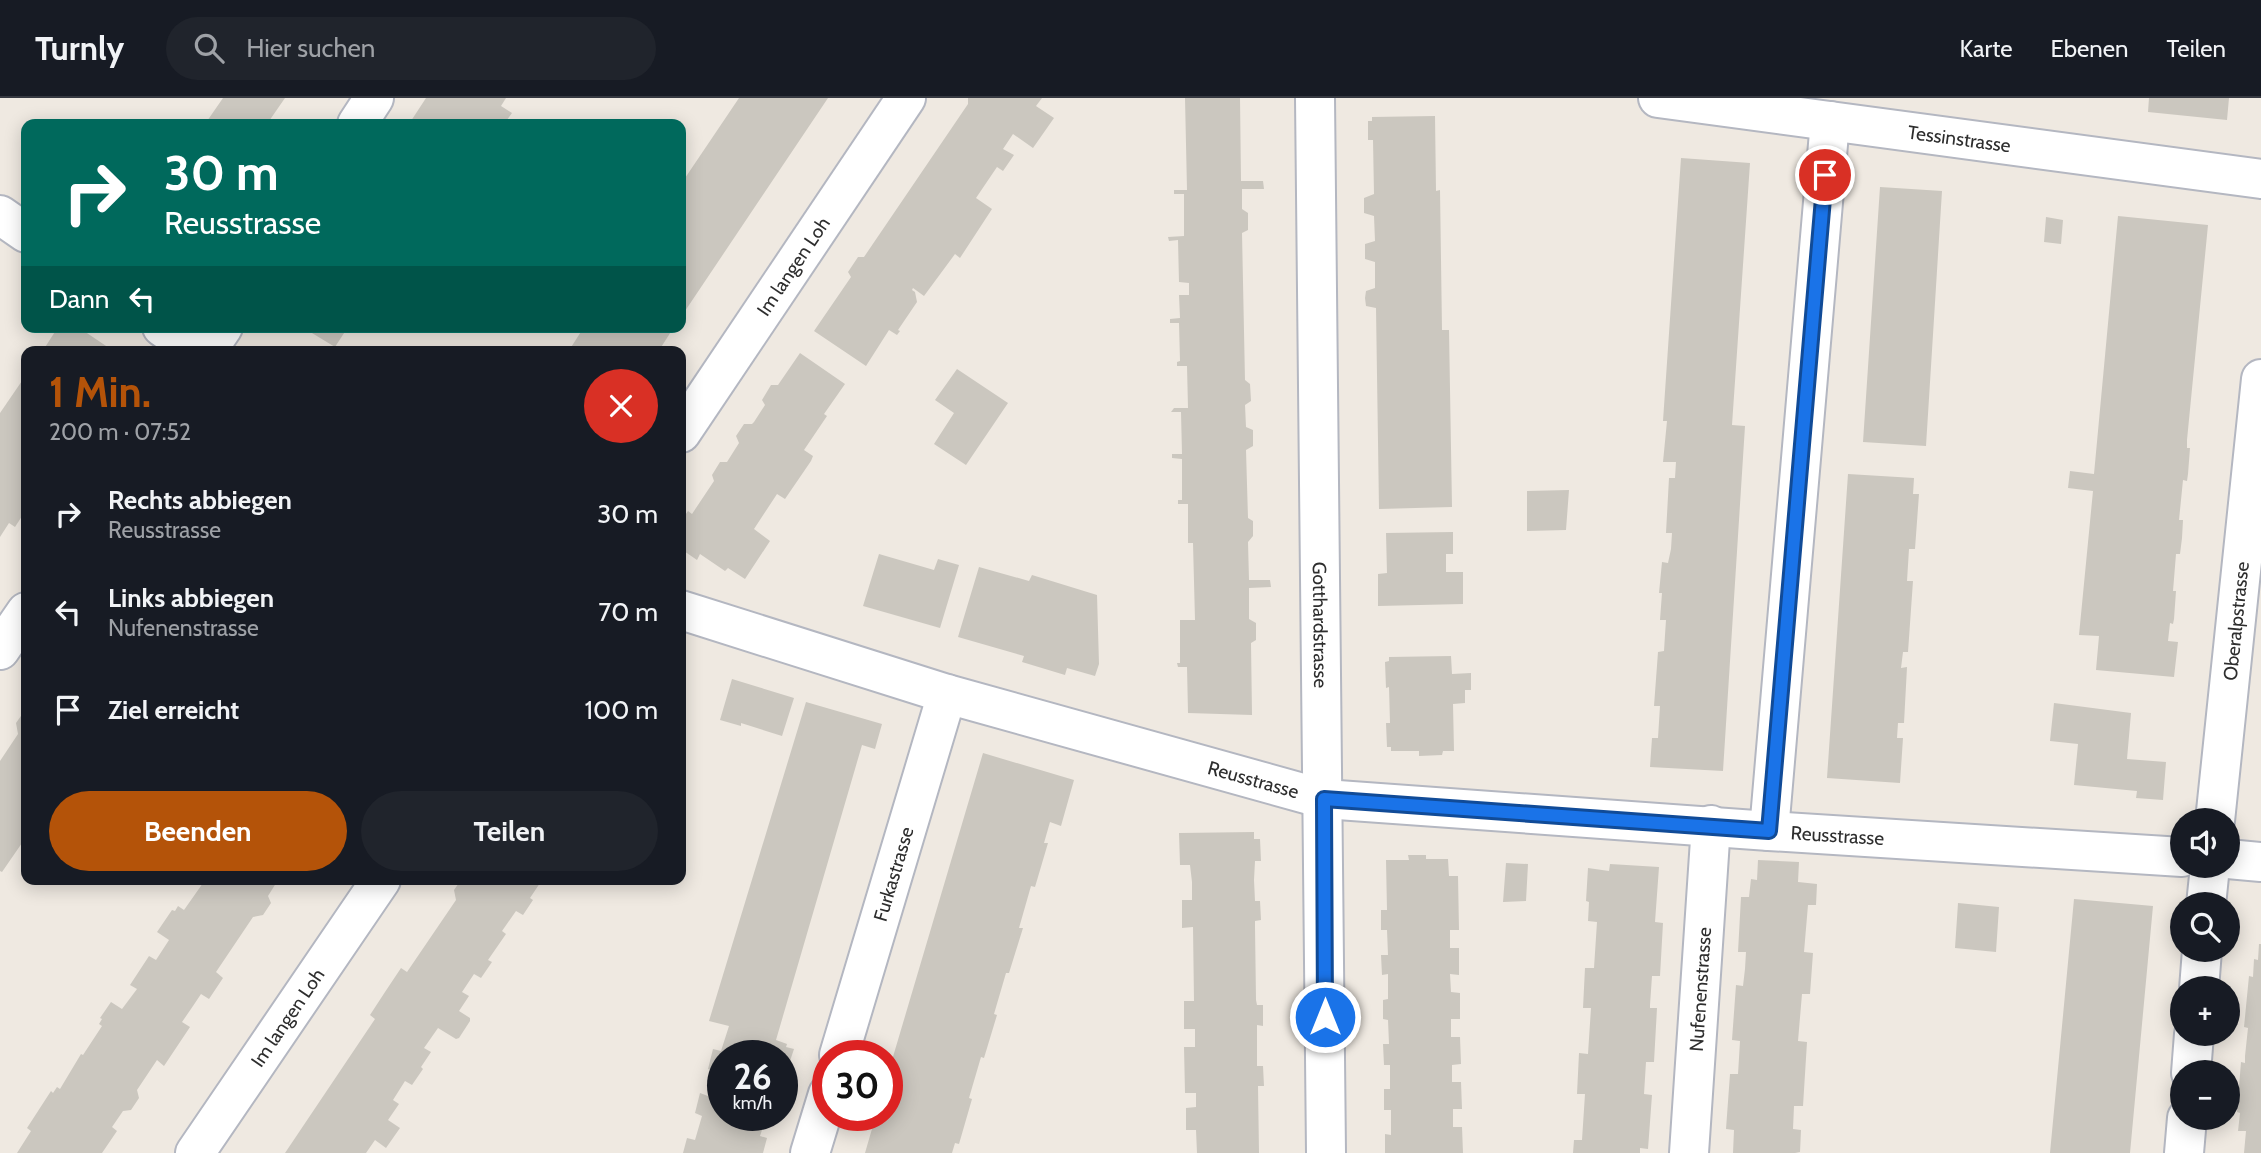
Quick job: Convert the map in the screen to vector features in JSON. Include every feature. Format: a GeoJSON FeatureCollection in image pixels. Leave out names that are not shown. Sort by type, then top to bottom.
{"type":"FeatureCollection","features":[{"type":"Feature","properties":{"kind":"street"},"geometry":{"type":"LineString","coordinates":[[360,119],[374,98]]}},
{"type":"Feature","properties":{"kind":"street","name":"Im langen Loh"},"geometry":{"type":"LineString","coordinates":[[686,426],[906,98]]}},
{"type":"Feature","properties":{"kind":"street","name":"Gotthardstrasse"},"geometry":{"type":"LineString","coordinates":[[1315,98],[1326,1153]]}},
{"type":"Feature","properties":{"kind":"street","name":"Tessinstrasse"},"geometry":{"type":"LineString","coordinates":[[1658,98],[2261,179]]}},
{"type":"Feature","properties":{"kind":"street"},"geometry":{"type":"LineString","coordinates":[[1769,831],[1830,121]]}},
{"type":"Feature","properties":{"kind":"street"},"geometry":{"type":"LineString","coordinates":[[0,215],[21,230]]}},
{"type":"Feature","properties":{"kind":"street"},"geometry":{"type":"LineString","coordinates":[[171,333],[189,346]]}},
{"type":"Feature","properties":{"kind":"street","name":"Oberalpstrasse"},"geometry":{"type":"LineString","coordinates":[[2216,808],[2261,379]]}},
{"type":"Feature","properties":{"kind":"street","name":"Reusstrasse"},"geometry":{"type":"LineString","coordinates":[[686,612],[947,694],[1324,799],[1769,831],[2170,855]]}},
{"type":"Feature","properties":{"kind":"street"},"geometry":{"type":"LineString","coordinates":[[0,650],[21,619]]}},
{"type":"Feature","properties":{"kind":"street","name":"Furkastrasse"},"geometry":{"type":"LineString","coordinates":[[843,1040],[947,694]]}},
{"type":"Feature","properties":{"kind":"street","name":"Nufenenstrasse"},"geometry":{"type":"LineString","coordinates":[[1689,1153],[1711,825]]}},
{"type":"Feature","properties":{"kind":"street"},"geometry":{"type":"LineString","coordinates":[[2240,860],[2261,862]]}},
{"type":"Feature","properties":{"kind":"street","name":"Im langen Loh"},"geometry":{"type":"LineString","coordinates":[[195,1153],[378,885]]}},
{"type":"Feature","properties":{"kind":"street"},"geometry":{"type":"LineString","coordinates":[[2183,1153],[2186,1130]]}},
{"type":"Feature","properties":{"kind":"street"},"geometry":{"type":"LineString","coordinates":[[810,1153],[817,1131]]}},
{"type":"Feature","properties":{"kind":"building"},"geometry":{"type":"Polygon","coordinates":[[[223,98],[285,98],[270,119],[208,119],[223,98]]]}},
{"type":"Feature","properties":{"kind":"building"},"geometry":{"type":"Polygon","coordinates":[[[426,98],[506,98],[501,106],[512,113],[508,119],[412,119],[426,98]]]}},
{"type":"Feature","properties":{"kind":"building"},"geometry":{"type":"Polygon","coordinates":[[[739,98],[828,98],[686,310],[686,177],[739,98]]]}},
{"type":"Feature","properties":{"kind":"building"},"geometry":{"type":"Polygon","coordinates":[[[968,98],[1042,98],[1036,106],[1054,118],[1033,148],[1013,134],[1003,149],[1014,155],[1003,171],[997,167],[976,198],[992,209],[960,258],[955,254],[924,296],[913,288],[917,302],[898,330],[900,331],[897,335],[889,330],[866,366],[814,331],[851,277],[848,272],[858,257],[864,257],[968,104],[968,98]]]}},
{"type":"Feature","properties":{"kind":"building"},"geometry":{"type":"Polygon","coordinates":[[[1185,98],[1240,98],[1241,181],[1263,181],[1264,189],[1242,189],[1242,209],[1248,213],[1248,230],[1242,233],[1245,380],[1250,384],[1251,401],[1245,405],[1246,427],[1253,430],[1253,446],[1246,450],[1248,518],[1253,521],[1253,536],[1248,542],[1249,580],[1270,580],[1271,587],[1249,588],[1249,619],[1256,623],[1256,640],[1251,643],[1252,715],[1188,713],[1187,667],[1178,667],[1177,663],[1180,663],[1180,620],[1195,620],[1193,543],[1188,543],[1188,504],[1178,504],[1178,500],[1182,500],[1182,459],[1172,458],[1172,454],[1182,454],[1181,412],[1171,412],[1174,408],[1188,408],[1187,366],[1177,366],[1180,361],[1179,323],[1170,323],[1170,319],[1180,318],[1179,295],[1189,295],[1189,283],[1179,282],[1178,240],[1169,241],[1168,237],[1184,236],[1184,194],[1174,194],[1174,190],[1187,190],[1185,98]]]}},
{"type":"Feature","properties":{"kind":"building"},"geometry":{"type":"Polygon","coordinates":[[[2149,98],[2229,98],[2227,120],[2148,112],[2149,98]]]}},
{"type":"Feature","properties":{"kind":"building"},"geometry":{"type":"Polygon","coordinates":[[[1435,116],[1436,191],[1440,190],[1442,330],[1449,330],[1452,507],[1379,509],[1376,308],[1366,306],[1365,298],[1366,291],[1375,288],[1375,262],[1365,259],[1365,244],[1375,241],[1374,216],[1364,213],[1364,198],[1374,194],[1373,140],[1368,140],[1368,121],[1372,121],[1372,117],[1435,116]]]}},
{"type":"Feature","properties":{"kind":"building"},"geometry":{"type":"Polygon","coordinates":[[[1681,158],[1750,163],[1732,425],[1745,426],[1723,771],[1650,767],[1652,738],[1658,738],[1660,706],[1654,706],[1658,652],[1664,651],[1666,620],[1660,620],[1662,593],[1659,593],[1662,562],[1668,563],[1671,549],[1672,533],[1666,533],[1669,478],[1675,478],[1676,462],[1663,462],[1667,421],[1663,421],[1681,158]]]}},
{"type":"Feature","properties":{"kind":"building"},"geometry":{"type":"Polygon","coordinates":[[[1880,187],[1942,191],[1926,446],[1863,442],[1880,187]]]}},
{"type":"Feature","properties":{"kind":"building"},"geometry":{"type":"Polygon","coordinates":[[[2118,216],[2208,225],[2187,440],[2187,448],[2190,448],[2188,474],[2187,481],[2183,480],[2179,520],[2183,520],[2182,538],[2180,554],[2176,554],[2174,619],[2173,624],[2170,623],[2168,641],[2178,642],[2174,677],[2096,670],[2099,636],[2079,635],[2093,491],[2068,488],[2070,471],[2094,474],[2118,216]]]}},
{"type":"Feature","properties":{"kind":"building"},"geometry":{"type":"Polygon","coordinates":[[[2046,217],[2063,220],[2061,244],[2044,242],[2046,217]]]}},
{"type":"Feature","properties":{"kind":"building"},"geometry":{"type":"Polygon","coordinates":[[[54,333],[87,333],[106,346],[46,346],[54,333]]]}},
{"type":"Feature","properties":{"kind":"building"},"geometry":{"type":"Polygon","coordinates":[[[312,333],[344,333],[333,346],[312,333]]]}},
{"type":"Feature","properties":{"kind":"building"},"geometry":{"type":"Polygon","coordinates":[[[580,333],[670,333],[662,346],[572,346],[580,333]]]}},
{"type":"Feature","properties":{"kind":"building"},"geometry":{"type":"Polygon","coordinates":[[[800,353],[845,384],[804,450],[813,456],[811,461],[785,499],[777,494],[754,529],[770,541],[745,579],[728,568],[725,571],[700,554],[697,560],[686,552],[686,514],[688,511],[692,514],[714,481],[712,475],[720,462],[727,462],[739,443],[736,436],[744,424],[754,422],[765,405],[762,400],[771,385],[778,385],[800,353]]]}},
{"type":"Feature","properties":{"kind":"building"},"geometry":{"type":"Polygon","coordinates":[[[957,369],[1008,403],[966,465],[934,444],[954,413],[935,400],[957,369]]]}},
{"type":"Feature","properties":{"kind":"building"},"geometry":{"type":"Polygon","coordinates":[[[21,382],[21,518],[15,527],[9,523],[0,537],[0,413],[21,382]]]}},
{"type":"Feature","properties":{"kind":"building"},"geometry":{"type":"Polygon","coordinates":[[[1848,474],[1914,478],[1913,494],[1919,494],[1915,549],[1909,549],[1907,581],[1913,581],[1908,652],[1903,652],[1901,668],[1907,667],[1904,723],[1898,723],[1897,738],[1903,738],[1900,783],[1827,778],[1848,474]]]}},
{"type":"Feature","properties":{"kind":"building"},"geometry":{"type":"Polygon","coordinates":[[[1569,490],[1566,530],[1527,531],[1527,491],[1569,490]]]}},
{"type":"Feature","properties":{"kind":"building"},"geometry":{"type":"Polygon","coordinates":[[[1453,532],[1453,554],[1446,554],[1446,572],[1463,572],[1463,604],[1378,606],[1378,574],[1387,573],[1386,533],[1453,532]]]}},
{"type":"Feature","properties":{"kind":"building"},"geometry":{"type":"Polygon","coordinates":[[[879,554],[934,570],[938,559],[959,565],[940,628],[863,606],[879,554]]]}},
{"type":"Feature","properties":{"kind":"building"},"geometry":{"type":"Polygon","coordinates":[[[979,567],[1029,581],[1032,575],[1097,595],[1099,664],[1095,676],[1067,668],[1065,675],[1022,662],[1024,656],[958,637],[979,567]]]}},
{"type":"Feature","properties":{"kind":"building"},"geometry":{"type":"Polygon","coordinates":[[[1451,656],[1452,674],[1471,673],[1471,690],[1465,690],[1465,703],[1453,704],[1454,751],[1443,751],[1442,755],[1419,756],[1419,751],[1391,751],[1391,747],[1387,747],[1386,723],[1390,723],[1385,662],[1389,661],[1389,657],[1451,656]]]}},
{"type":"Feature","properties":{"kind":"building"},"geometry":{"type":"Polygon","coordinates":[[[732,679],[794,698],[782,736],[741,723],[741,726],[720,720],[732,679]]]}},
{"type":"Feature","properties":{"kind":"building"},"geometry":{"type":"Polygon","coordinates":[[[806,702],[882,724],[875,749],[862,745],[776,1040],[725,1040],[729,1026],[709,1021],[806,702]]]}},
{"type":"Feature","properties":{"kind":"building"},"geometry":{"type":"Polygon","coordinates":[[[2054,703],[2131,713],[2127,759],[2166,762],[2163,800],[2136,798],[2137,791],[2074,785],[2078,744],[2050,741],[2054,703]]]}},
{"type":"Feature","properties":{"kind":"building"},"geometry":{"type":"Polygon","coordinates":[[[21,716],[21,844],[2,872],[0,761],[18,734],[16,723],[21,716]]]}},
{"type":"Feature","properties":{"kind":"building"},"geometry":{"type":"Polygon","coordinates":[[[983,753],[1074,780],[1061,826],[1050,822],[1044,843],[1048,843],[1035,887],[1031,886],[1019,928],[1023,928],[1009,973],[1006,973],[984,1058],[981,1057],[959,1144],[955,1143],[952,1153],[865,1153],[871,1131],[903,1131],[903,1040],[898,1040],[983,753]]]}},
{"type":"Feature","properties":{"kind":"building"},"geometry":{"type":"Polygon","coordinates":[[[1254,832],[1254,839],[1260,839],[1261,861],[1255,861],[1254,880],[1255,901],[1260,901],[1261,920],[1255,921],[1256,1000],[1257,1005],[1263,1005],[1263,1026],[1257,1025],[1257,1066],[1263,1066],[1264,1086],[1258,1086],[1259,1153],[1197,1153],[1196,1130],[1186,1130],[1186,1108],[1196,1107],[1196,1093],[1185,1093],[1184,1047],[1195,1047],[1195,1029],[1184,1029],[1184,1001],[1194,1001],[1193,927],[1182,928],[1182,900],[1192,900],[1192,882],[1190,865],[1180,865],[1179,833],[1254,832]]]}},
{"type":"Feature","properties":{"kind":"building"},"geometry":{"type":"Polygon","coordinates":[[[1408,855],[1426,855],[1426,859],[1448,859],[1449,876],[1458,876],[1459,930],[1450,930],[1450,948],[1459,948],[1459,975],[1450,974],[1451,992],[1460,993],[1460,1019],[1451,1019],[1451,1037],[1460,1037],[1461,1064],[1452,1065],[1452,1082],[1461,1082],[1462,1109],[1453,1109],[1453,1127],[1462,1127],[1463,1153],[1385,1153],[1385,1134],[1391,1135],[1391,1110],[1384,1110],[1384,1089],[1390,1089],[1390,1065],[1384,1065],[1383,1044],[1389,1044],[1388,1020],[1383,1019],[1383,1000],[1388,999],[1388,974],[1382,975],[1381,955],[1388,955],[1387,930],[1381,930],[1381,910],[1387,910],[1386,860],[1409,860],[1408,855]]]}},
{"type":"Feature","properties":{"kind":"building"},"geometry":{"type":"Polygon","coordinates":[[[1758,860],[1799,862],[1798,882],[1817,884],[1816,905],[1808,905],[1804,952],[1813,953],[1810,994],[1802,994],[1798,1041],[1807,1042],[1803,1106],[1794,1106],[1793,1129],[1801,1130],[1800,1152],[1795,1153],[1733,1153],[1734,1130],[1726,1129],[1730,1074],[1738,1074],[1740,1041],[1732,1040],[1736,985],[1743,986],[1745,969],[1746,952],[1738,952],[1741,897],[1749,897],[1751,879],[1757,880],[1758,860]]]}},
{"type":"Feature","properties":{"kind":"building"},"geometry":{"type":"Polygon","coordinates":[[[1506,863],[1528,864],[1526,901],[1503,902],[1506,863]]]}},
{"type":"Feature","properties":{"kind":"building"},"geometry":{"type":"Polygon","coordinates":[[[1610,864],[1659,867],[1655,922],[1663,923],[1660,976],[1652,976],[1650,1005],[1650,1008],[1657,1008],[1654,1062],[1646,1062],[1644,1094],[1652,1095],[1648,1149],[1640,1148],[1640,1153],[1573,1153],[1574,1140],[1582,1140],[1585,1094],[1577,1094],[1579,1053],[1588,1054],[1591,1008],[1583,1008],[1585,968],[1594,968],[1597,922],[1588,921],[1588,868],[1609,871],[1610,864]]]}},
{"type":"Feature","properties":{"kind":"building"},"geometry":{"type":"Polygon","coordinates":[[[202,885],[275,885],[268,896],[271,903],[263,915],[253,917],[216,972],[223,978],[209,999],[201,994],[182,1022],[190,1027],[164,1066],[157,1060],[137,1090],[139,1098],[131,1110],[123,1111],[112,1127],[117,1131],[102,1153],[17,1153],[31,1131],[27,1128],[51,1091],[53,1093],[57,1087],[60,1089],[102,1026],[99,1024],[102,1019],[100,1018],[111,1002],[122,1009],[137,989],[130,985],[149,956],[156,960],[169,940],[157,932],[172,910],[175,911],[178,906],[184,910],[202,885]]]}},
{"type":"Feature","properties":{"kind":"building"},"geometry":{"type":"Polygon","coordinates":[[[458,885],[539,885],[523,915],[516,911],[502,931],[506,934],[488,960],[492,962],[481,978],[474,974],[462,992],[469,996],[459,1011],[470,1018],[470,1021],[459,1038],[456,1039],[438,1028],[424,1048],[431,1052],[421,1067],[423,1069],[412,1085],[405,1081],[393,1100],[399,1104],[388,1120],[400,1128],[386,1148],[375,1140],[366,1153],[285,1153],[375,1019],[370,1015],[401,968],[407,972],[456,900],[454,890],[458,885]]]}},
{"type":"Feature","properties":{"kind":"building"},"geometry":{"type":"Polygon","coordinates":[[[2074,899],[2153,906],[2130,1153],[2050,1153],[2074,899]]]}},
{"type":"Feature","properties":{"kind":"building"},"geometry":{"type":"Polygon","coordinates":[[[1958,903],[1999,907],[1996,952],[1955,948],[1958,903]]]}},
{"type":"Feature","properties":{"kind":"building"},"geometry":{"type":"Polygon","coordinates":[[[2261,944],[2261,1153],[2244,1153],[2246,1131],[2238,1131],[2240,1074],[2241,1062],[2245,1063],[2248,1028],[2244,1027],[2249,976],[2253,977],[2254,959],[2258,960],[2261,944]]]}},
{"type":"Feature","properties":{"kind":"building"},"geometry":{"type":"Polygon","coordinates":[[[700,1093],[707,1096],[707,1131],[762,1131],[760,1136],[767,1138],[763,1153],[683,1153],[687,1138],[695,1140],[702,1116],[695,1113],[700,1093]]]}},
{"type":"Feature","properties":{"kind":"route"},"geometry":{"type":"LineString","coordinates":[[1325,1017],[1324,799],[1769,831],[1825,175]]}}]}
